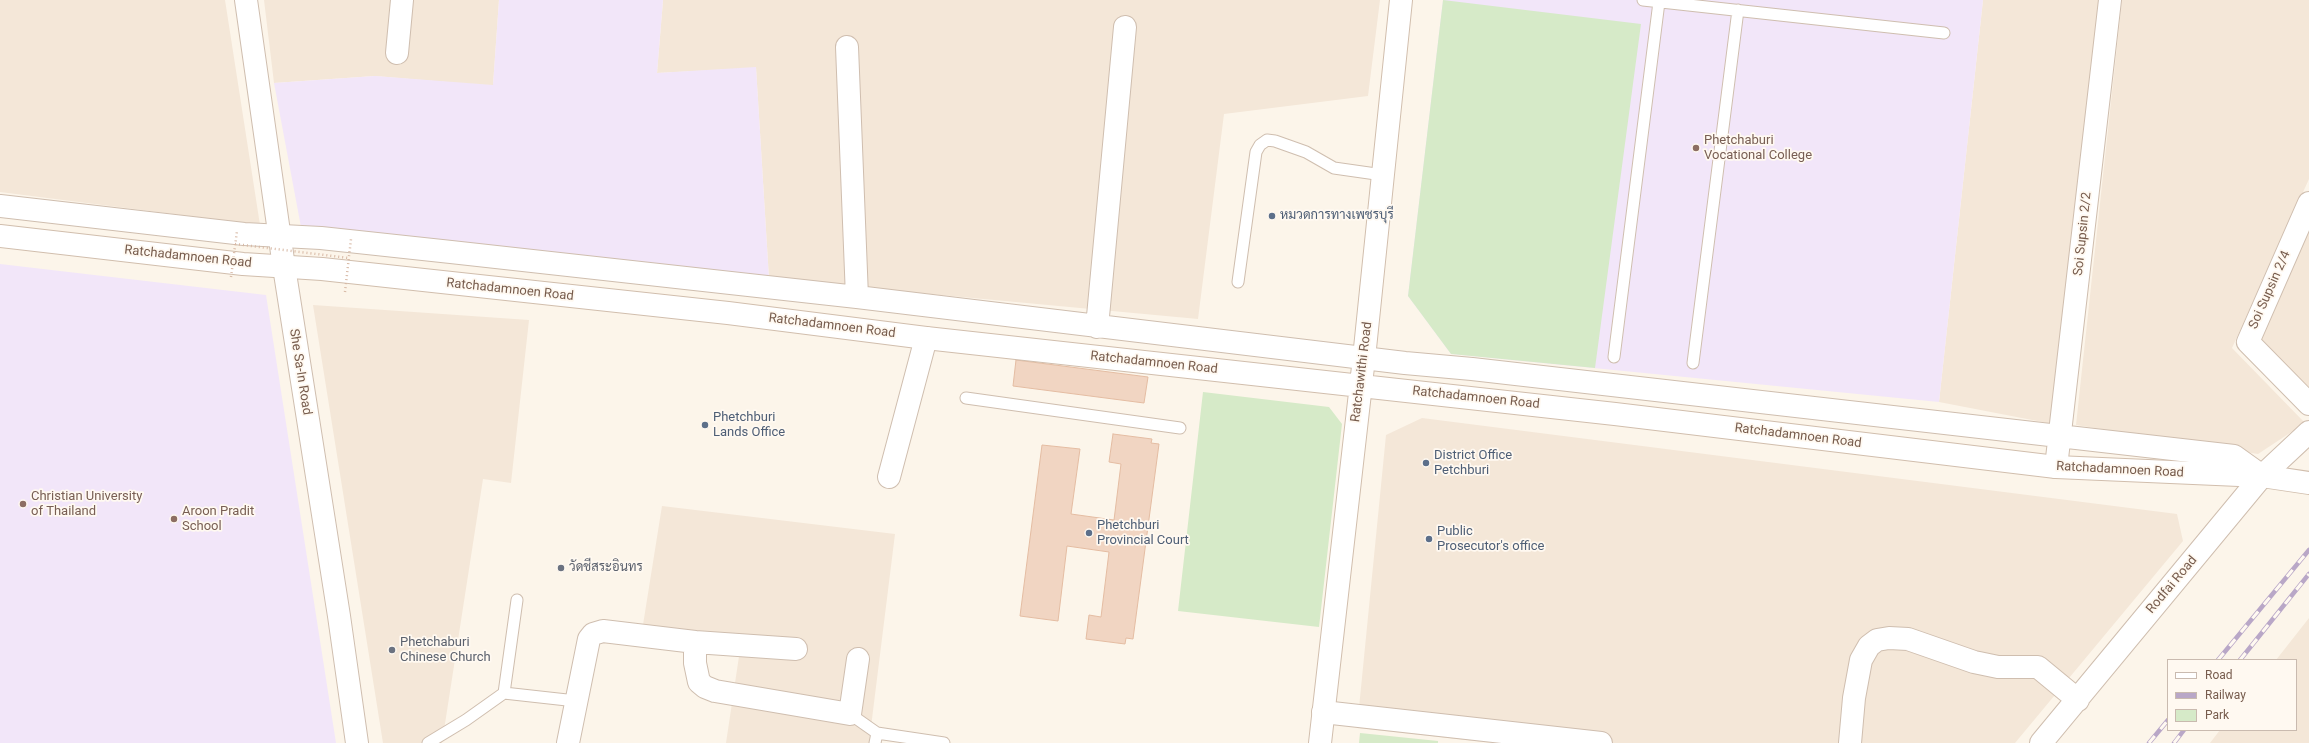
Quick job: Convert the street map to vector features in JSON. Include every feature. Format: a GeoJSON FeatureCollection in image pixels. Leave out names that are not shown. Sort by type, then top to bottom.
{"type":"FeatureCollection","features":[{"type":"Feature","properties":{"kind":"street","name":"She Sa-In Road"},"geometry":{"type":"LineString","coordinates":[[246,0],[284,267],[339,616],[357,743]]}},
{"type":"Feature","properties":{"kind":"street"},"geometry":{"type":"LineString","coordinates":[[397,53],[402,0]]}},
{"type":"Feature","properties":{"kind":"street","name":"Ratchawithi Road"},"geometry":{"type":"LineString","coordinates":[[1320,743],[1364,358],[1401,0]]}},
{"type":"Feature","properties":{"kind":"street","name":"Soi Supsin 2/2"},"geometry":{"type":"LineString","coordinates":[[2056,467],[2110,0]]}},
{"type":"Feature","properties":{"kind":"street"},"geometry":{"type":"LineString","coordinates":[[1097,327],[1125,27]]}},
{"type":"Feature","properties":{"kind":"street"},"geometry":{"type":"LineString","coordinates":[[847,46],[857,298]]}},
{"type":"Feature","properties":{"kind":"street","name":"Soi Supsin 2/4"},"geometry":{"type":"LineString","coordinates":[[2309,203],[2248,342],[2309,404]]}},
{"type":"Feature","properties":{"kind":"street"},"geometry":{"type":"LineString","coordinates":[[0,206],[280,237],[321,238],[451,252],[857,298],[1119,330],[2234,456],[2262,476]]}},
{"type":"Feature","properties":{"kind":"street","name":"Ratchadamnoen Road"},"geometry":{"type":"LineString","coordinates":[[0,236],[728,313],[926,338],[1616,414],[2056,467],[2262,476],[2309,483]]}},
{"type":"Feature","properties":{"kind":"street"},"geometry":{"type":"LineString","coordinates":[[446,284],[451,252]]}},
{"type":"Feature","properties":{"kind":"street"},"geometry":{"type":"LineString","coordinates":[[728,313],[732,285]]}},
{"type":"Feature","properties":{"kind":"street"},"geometry":{"type":"LineString","coordinates":[[1115,359],[1119,330]]}},
{"type":"Feature","properties":{"kind":"street"},"geometry":{"type":"LineString","coordinates":[[889,477],[926,338]]}},
{"type":"Feature","properties":{"kind":"street"},"geometry":{"type":"LineString","coordinates":[[1616,414],[1619,387]]}},
{"type":"Feature","properties":{"kind":"street","name":"Rodfai Road"},"geometry":{"type":"LineString","coordinates":[[2041,743],[2262,476],[2309,432]]}},
{"type":"Feature","properties":{"kind":"street"},"geometry":{"type":"LineString","coordinates":[[568,743],[586,649],[589,639],[593,634],[603,631],[695,642],[796,649]]}},
{"type":"Feature","properties":{"kind":"street"},"geometry":{"type":"LineString","coordinates":[[1850,743],[1854,698],[1861,660],[1869,646],[1877,640],[1889,638],[1908,639],[1974,662],[1998,667],[2016,669],[2038,667],[2078,700]]}},
{"type":"Feature","properties":{"kind":"street"},"geometry":{"type":"LineString","coordinates":[[695,642],[697,674],[699,682],[705,687],[715,691],[850,714],[858,659]]}},
{"type":"Feature","properties":{"kind":"street"},"geometry":{"type":"LineString","coordinates":[[1323,712],[1550,740],[1601,743]]}},
{"type":"Feature","properties":{"kind":"lane"},"geometry":{"type":"LineString","coordinates":[[1643,0],[1944,33]]}},
{"type":"Feature","properties":{"kind":"lane"},"geometry":{"type":"LineString","coordinates":[[1614,357],[1659,2]]}},
{"type":"Feature","properties":{"kind":"lane"},"geometry":{"type":"LineString","coordinates":[[1693,363],[1738,10]]}},
{"type":"Feature","properties":{"kind":"lane"},"geometry":{"type":"LineString","coordinates":[[1238,282],[1256,152],[1260,145],[1267,140],[1275,141],[1306,152],[1334,168],[1383,176]]}},
{"type":"Feature","properties":{"kind":"lane"},"geometry":{"type":"LineString","coordinates":[[966,398],[1180,428]]}},
{"type":"Feature","properties":{"kind":"lane"},"geometry":{"type":"LineString","coordinates":[[504,693],[517,600]]}},
{"type":"Feature","properties":{"kind":"lane"},"geometry":{"type":"LineString","coordinates":[[428,743],[466,720],[504,693],[576,701]]}},
{"type":"Feature","properties":{"kind":"lane"},"geometry":{"type":"LineString","coordinates":[[850,714],[876,738],[944,743]]}},
{"type":"Feature","properties":{"kind":"path"},"geometry":{"type":"LineString","coordinates":[[231,277],[237,231]]}},
{"type":"Feature","properties":{"kind":"path"},"geometry":{"type":"LineString","coordinates":[[345,292],[351,239]]}},
{"type":"Feature","properties":{"kind":"path"},"geometry":{"type":"LineString","coordinates":[[235,244],[349,258]]}},
{"type":"Feature","properties":{"kind":"shaded area"},"geometry":{"type":"Polygon","coordinates":[[[0,0],[225,0],[260,225],[0,192],[0,0]]]}},
{"type":"Feature","properties":{"kind":"shaded area"},"geometry":{"type":"Polygon","coordinates":[[[264,0],[499,0],[493,86],[375,76],[274,83],[264,0]]]}},
{"type":"Feature","properties":{"kind":"shaded area"},"geometry":{"type":"Polygon","coordinates":[[[499,0],[663,0],[657,73],[756,67],[769,279],[301,227],[274,83],[375,76],[493,85],[499,0]]]}},
{"type":"Feature","properties":{"kind":"shaded area"},"geometry":{"type":"Polygon","coordinates":[[[663,0],[1380,0],[1368,96],[1224,114],[1198,319],[769,279],[756,68],[657,73],[663,0]]]}},
{"type":"Feature","properties":{"kind":"shaded area","name":"Phetchaburi Vocational College"},"geometry":{"type":"Polygon","coordinates":[[[1443,0],[1983,0],[1939,402],[1451,354],[1408,296],[1443,0]]]}},
{"type":"Feature","properties":{"kind":"shaded area"},"geometry":{"type":"Polygon","coordinates":[[[1983,0],[2100,0],[2053,424],[1939,402],[1983,0]]]}},
{"type":"Feature","properties":{"kind":"shaded area"},"geometry":{"type":"Polygon","coordinates":[[[2122,0],[2309,0],[2309,179],[2232,348],[2305,423],[2258,454],[2076,425],[2122,0]]]}},
{"type":"Feature","properties":{"kind":"shaded area"},"geometry":{"type":"Polygon","coordinates":[[[2309,229],[2309,392],[2259,341],[2309,229]]]}},
{"type":"Feature","properties":{"kind":"shaded area","name":"Aroon Pradit School"},"geometry":{"type":"Polygon","coordinates":[[[0,264],[266,295],[336,743],[0,743],[0,264]]]}},
{"type":"Feature","properties":{"kind":"shaded area"},"geometry":{"type":"Polygon","coordinates":[[[313,305],[529,320],[511,483],[483,479],[442,743],[383,743],[313,305]]]}},
{"type":"Feature","properties":{"kind":"shaded area"},"geometry":{"type":"Polygon","coordinates":[[[1422,418],[2177,514],[2183,541],[2015,743],[1492,743],[1357,728],[1386,435],[1422,418]]]}},
{"type":"Feature","properties":{"kind":"shaded area"},"geometry":{"type":"Polygon","coordinates":[[[662,506],[895,534],[869,743],[726,743],[741,643],[642,631],[662,506]]]}},
{"type":"Feature","properties":{"kind":"shaded area"},"geometry":{"type":"Polygon","coordinates":[[[2309,618],[2309,743],[2210,743],[2219,731],[2297,731],[2297,659],[2277,659],[2309,618]]]}},
{"type":"Feature","properties":{"kind":"green space"},"geometry":{"type":"Polygon","coordinates":[[[1443,0],[1641,24],[1595,368],[1451,354],[1408,296],[1443,0]]]}},
{"type":"Feature","properties":{"kind":"green space"},"geometry":{"type":"Polygon","coordinates":[[[1203,392],[1329,407],[1342,424],[1319,627],[1178,611],[1203,392]]]}},
{"type":"Feature","properties":{"kind":"green space"},"geometry":{"type":"Polygon","coordinates":[[[1360,733],[1438,741],[1438,743],[1359,743],[1360,733]]]}},
{"type":"Feature","properties":{"kind":"building"},"geometry":{"type":"Polygon","coordinates":[[[1016,360],[1148,377],[1144,403],[1013,386],[1016,360]]]}},
{"type":"Feature","properties":{"kind":"building","name":"Phetchburi Provincial Court"},"geometry":{"type":"Polygon","coordinates":[[[1113,434],[1152,439],[1151,443],[1159,444],[1133,639],[1126,638],[1125,644],[1086,639],[1089,615],[1101,617],[1109,552],[1067,546],[1058,621],[1020,616],[1042,445],[1080,449],[1071,514],[1114,520],[1121,464],[1109,462],[1113,434]]]}},
{"type":"Feature","properties":{"kind":"railway"},"geometry":{"type":"LineString","coordinates":[[2219,659],[2309,550]]}},
{"type":"Feature","properties":{"kind":"railway"},"geometry":{"type":"LineString","coordinates":[[2241,659],[2309,574]]}},
{"type":"Feature","properties":{"kind":"railway"},"geometry":{"type":"LineString","coordinates":[[2149,743],[2167,721]]}},
{"type":"Feature","properties":{"kind":"railway"},"geometry":{"type":"LineString","coordinates":[[2174,743],[2183,731]]}},
{"type":"Feature","properties":{"kind":"place","name":"Phetchaburi Vocational College"},"geometry":{"type":"Point","coordinates":[1696,148]}},
{"type":"Feature","properties":{"kind":"place","name":"หมวดการทางเพชรบุรี"},"geometry":{"type":"Point","coordinates":[1272,216]}},
{"type":"Feature","properties":{"kind":"place","name":"Phetchburi Lands Office"},"geometry":{"type":"Point","coordinates":[705,425]}},
{"type":"Feature","properties":{"kind":"place","name":"District Office Petchburi"},"geometry":{"type":"Point","coordinates":[1426,463]}},
{"type":"Feature","properties":{"kind":"place","name":"Christian University of Thailand"},"geometry":{"type":"Point","coordinates":[23,504]}},
{"type":"Feature","properties":{"kind":"place","name":"Aroon Pradit School"},"geometry":{"type":"Point","coordinates":[174,519]}},
{"type":"Feature","properties":{"kind":"place","name":"Phetchburi Provincial Court"},"geometry":{"type":"Point","coordinates":[1089,533]}},
{"type":"Feature","properties":{"kind":"place","name":"Public Prosecutor's office"},"geometry":{"type":"Point","coordinates":[1429,539]}},
{"type":"Feature","properties":{"kind":"place","name":"วัดชีสระอินทร"},"geometry":{"type":"Point","coordinates":[561,568]}},
{"type":"Feature","properties":{"kind":"place","name":"Phetchaburi Chinese Church"},"geometry":{"type":"Point","coordinates":[392,650]}}]}
